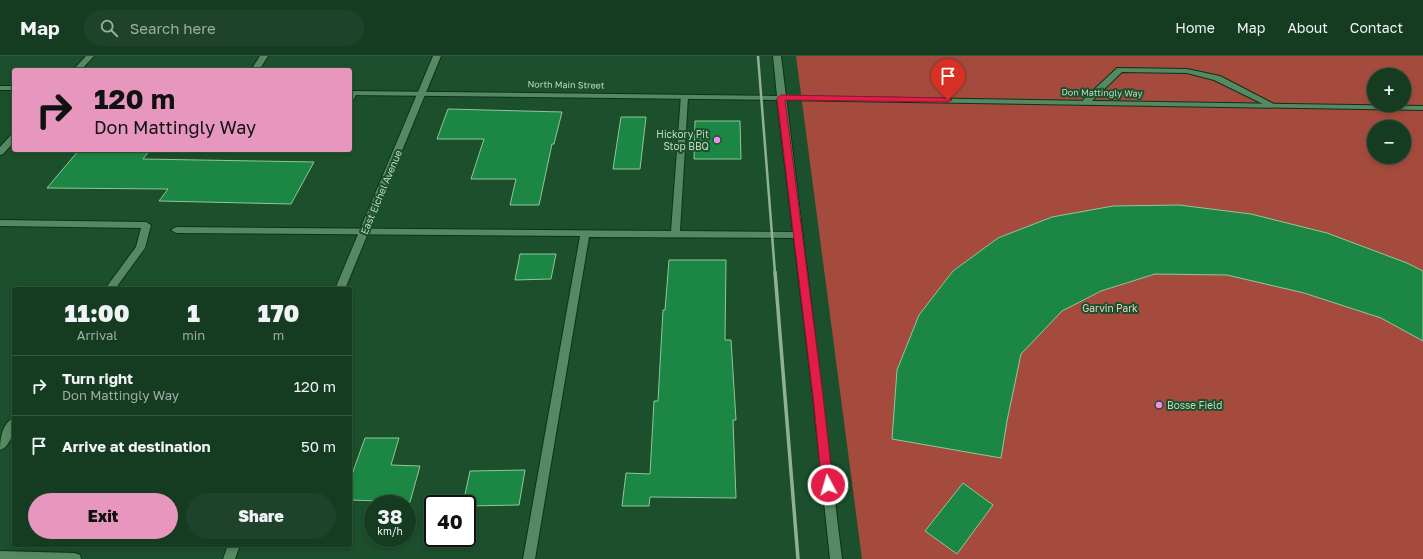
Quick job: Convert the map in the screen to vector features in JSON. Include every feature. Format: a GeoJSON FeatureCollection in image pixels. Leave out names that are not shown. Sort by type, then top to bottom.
{"type":"FeatureCollection","features":[{"type":"Feature","properties":{"kind":"street"},"geometry":{"type":"LineString","coordinates":[[79,68],[90,56]]}},
{"type":"Feature","properties":{"kind":"street"},"geometry":{"type":"LineString","coordinates":[[256,68],[264,56]]}},
{"type":"Feature","properties":{"kind":"street","name":"East Eichel Avenue"},"geometry":{"type":"LineString","coordinates":[[341,287],[437,56]]}},
{"type":"Feature","properties":{"kind":"street"},"geometry":{"type":"LineString","coordinates":[[777,56],[836,559]]}},
{"type":"Feature","properties":{"kind":"street"},"geometry":{"type":"LineString","coordinates":[[1086,102],[1120,70],[1157,70],[1187,71],[1217,78],[1272,105]]}},
{"type":"Feature","properties":{"kind":"street"},"geometry":{"type":"LineString","coordinates":[[0,88],[12,88]]}},
{"type":"Feature","properties":{"kind":"street","name":"North Main Street"},"geometry":{"type":"LineString","coordinates":[[352,95],[421,94],[781,98]]}},
{"type":"Feature","properties":{"kind":"street"},"geometry":{"type":"LineString","coordinates":[[676,234],[684,97]]}},
{"type":"Feature","properties":{"kind":"street","name":"Don Mattingly Way"},"geometry":{"type":"LineString","coordinates":[[781,98],[1423,108]]}},
{"type":"Feature","properties":{"kind":"street"},"geometry":{"type":"LineString","coordinates":[[0,152],[12,139]]}},
{"type":"Feature","properties":{"kind":"street"},"geometry":{"type":"LineString","coordinates":[[0,223],[146,225],[140,248],[111,287]]}},
{"type":"Feature","properties":{"kind":"street"},"geometry":{"type":"LineString","coordinates":[[176,230],[798,235]]}},
{"type":"Feature","properties":{"kind":"street"},"geometry":{"type":"LineString","coordinates":[[529,559],[585,233]]}},
{"type":"Feature","properties":{"kind":"street"},"geometry":{"type":"LineString","coordinates":[[0,445],[12,426]]}},
{"type":"Feature","properties":{"kind":"street"},"geometry":{"type":"LineString","coordinates":[[229,559],[233,547]]}},
{"type":"Feature","properties":{"kind":"street"},"geometry":{"type":"LineString","coordinates":[[0,557],[76,559]]}},
{"type":"Feature","properties":{"kind":"green space","name":"Garvin Park"},"geometry":{"type":"Polygon","coordinates":[[[796,56],[1423,56],[1423,559],[862,559],[796,56]]]}},
{"type":"Feature","properties":{"kind":"building"},"geometry":{"type":"Polygon","coordinates":[[[448,109],[562,112],[554,144],[552,144],[539,205],[510,205],[516,179],[471,179],[484,139],[437,139],[448,109]]]}},
{"type":"Feature","properties":{"kind":"building"},"geometry":{"type":"Polygon","coordinates":[[[621,117],[646,117],[640,169],[613,169],[621,117]]]}},
{"type":"Feature","properties":{"kind":"building","name":"Hickory Pit Stop BBQ"},"geometry":{"type":"Polygon","coordinates":[[[695,121],[740,121],[741,159],[694,159],[695,121]]]}},
{"type":"Feature","properties":{"kind":"building"},"geometry":{"type":"Polygon","coordinates":[[[77,152],[148,152],[143,159],[314,162],[291,204],[159,201],[168,189],[47,188],[77,152]]]}},
{"type":"Feature","properties":{"kind":"building"},"geometry":{"type":"Polygon","coordinates":[[[1179,205],[1251,214],[1327,233],[1407,263],[1423,271],[1423,341],[1381,318],[1304,293],[1227,275],[1155,274],[1101,291],[1062,311],[1021,354],[1001,458],[892,439],[897,370],[919,315],[953,271],[998,238],[1052,217],[1113,206],[1179,205]]]}},
{"type":"Feature","properties":{"kind":"building"},"geometry":{"type":"Polygon","coordinates":[[[520,254],[556,254],[551,279],[515,280],[520,254]]]}},
{"type":"Feature","properties":{"kind":"building"},"geometry":{"type":"Polygon","coordinates":[[[669,260],[726,260],[725,340],[731,340],[736,420],[733,420],[736,498],[650,497],[649,506],[622,506],[626,473],[650,474],[654,401],[658,401],[663,310],[665,310],[669,260]]]}},
{"type":"Feature","properties":{"kind":"building"},"geometry":{"type":"Polygon","coordinates":[[[365,438],[399,438],[391,465],[420,466],[412,495],[364,495],[364,500],[352,500],[352,474],[365,438]]]}},
{"type":"Feature","properties":{"kind":"building"},"geometry":{"type":"Polygon","coordinates":[[[525,470],[519,505],[476,506],[476,495],[465,495],[470,471],[525,470]]]}},
{"type":"Feature","properties":{"kind":"building"},"geometry":{"type":"Polygon","coordinates":[[[963,483],[993,505],[957,554],[925,531],[963,483]]]}},
{"type":"Feature","properties":{"kind":"railway"},"geometry":{"type":"LineString","coordinates":[[758,56],[775,273]]}},
{"type":"Feature","properties":{"kind":"railway"},"geometry":{"type":"LineString","coordinates":[[775,272],[798,559]]}},
{"type":"Feature","properties":{"kind":"place","name":"Hickory Pit Stop BBQ"},"geometry":{"type":"Point","coordinates":[717,140]}},
{"type":"Feature","properties":{"kind":"place","name":"Bosse Field"},"geometry":{"type":"Point","coordinates":[1159,405]}},
{"type":"Feature","properties":{"kind":"route"},"geometry":{"type":"LineString","coordinates":[[828,485],[781,98],[948,100]]}}]}
